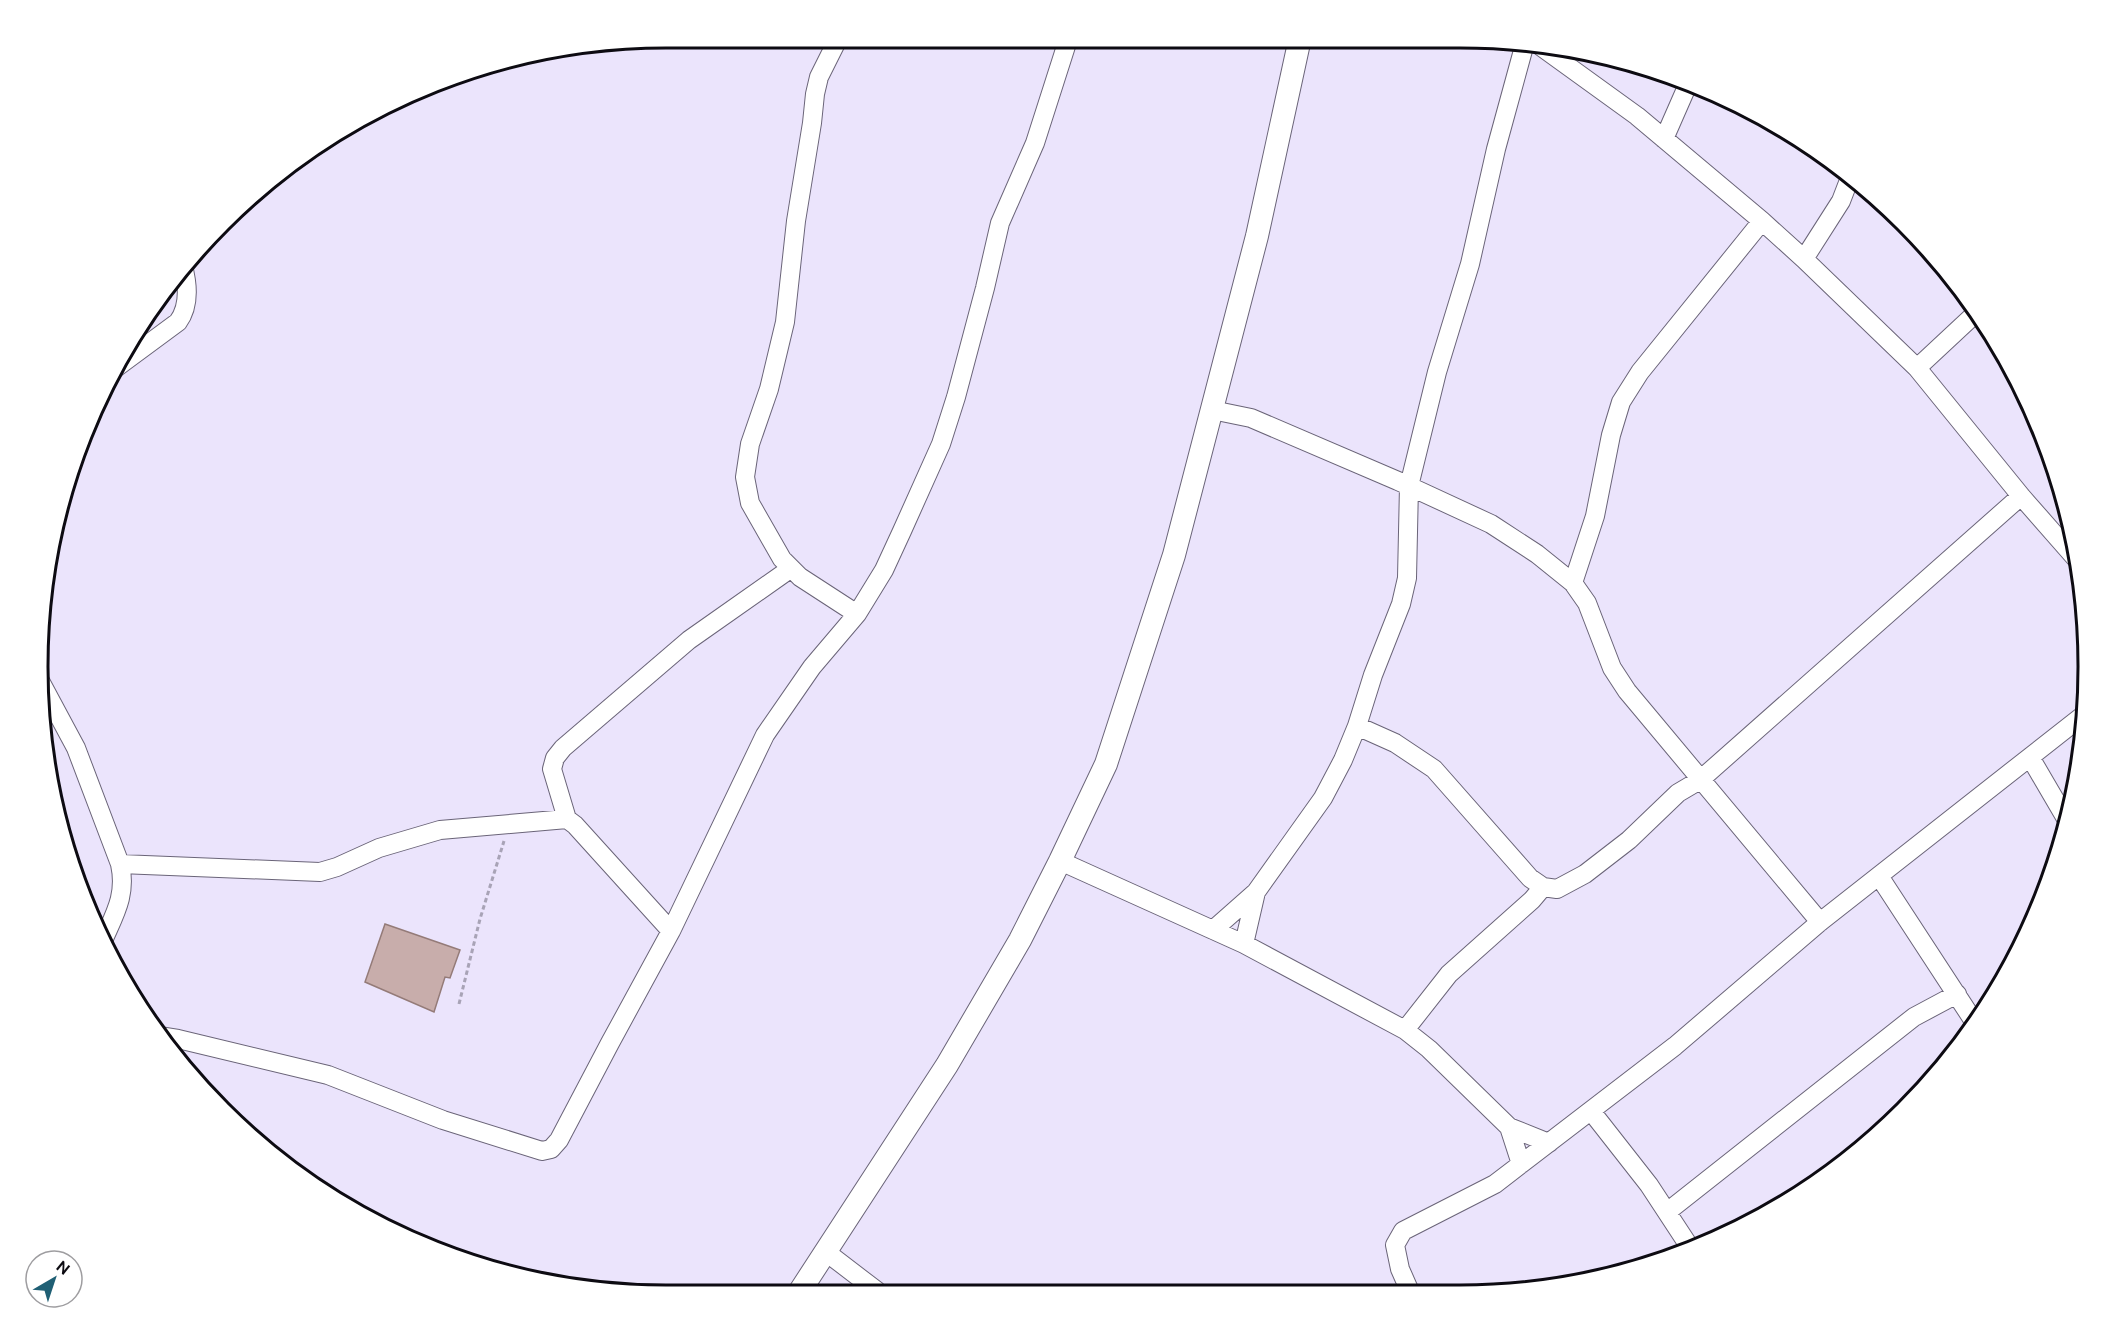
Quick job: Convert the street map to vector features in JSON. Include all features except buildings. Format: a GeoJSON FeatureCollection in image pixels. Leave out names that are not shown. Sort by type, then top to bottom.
{"type":"FeatureCollection","features":[{"type":"Feature","properties":{"kind":"street"},"geometry":{"type":"LineString","coordinates":[[834,48],[819,77],[815,94],[796,220],[785,322],[769,389],[750,444],[745,477],[750,503],[782,559],[790,568],[857,614]]}},
{"type":"Feature","properties":{"kind":"street"},"geometry":{"type":"LineString","coordinates":[[172,1038],[328,1075],[443,1120],[542,1151],[551,1149],[560,1140],[671,931],[765,735],[812,667],[857,614],[884,570],[941,444],[985,288],[999,223],[1035,143],[1065,48]]}},
{"type":"Feature","properties":{"kind":"street"},"geometry":{"type":"LineString","coordinates":[[804,1285],[947,1065],[1020,940],[1106,764],[1174,555],[1257,236],[1298,48]]}},
{"type":"Feature","properties":{"kind":"street"},"geometry":{"type":"LineString","coordinates":[[1213,930],[1256,892],[1306,825],[1323,798],[1343,760],[1357,726],[1401,604],[1407,578],[1409,486],[1437,372],[1470,264],[1496,149],[1523,51]]}},
{"type":"Feature","properties":{"kind":"street"},"geometry":{"type":"LineString","coordinates":[[1553,55],[1636,116],[1804,259],[1917,368],[2021,496],[2066,548]]}},
{"type":"Feature","properties":{"kind":"street"},"geometry":{"type":"LineString","coordinates":[[1664,139],[1685,91]]}},
{"type":"Feature","properties":{"kind":"street"},"geometry":{"type":"LineString","coordinates":[[1804,259],[1841,201],[1847,185]]}},
{"type":"Feature","properties":{"kind":"street"},"geometry":{"type":"LineString","coordinates":[[1573,583],[1595,516],[1611,435],[1621,402],[1640,372],[1762,221]]}},
{"type":"Feature","properties":{"kind":"street"},"geometry":{"type":"LineString","coordinates":[[131,357],[178,322],[185,313],[187,290],[185,279]]}},
{"type":"Feature","properties":{"kind":"street"},"geometry":{"type":"LineString","coordinates":[[1917,368],[1970,318]]}},
{"type":"Feature","properties":{"kind":"street"},"geometry":{"type":"LineString","coordinates":[[1212,410],[1251,418],[1491,524],[1537,554],[1573,583],[1587,603],[1612,668],[1627,691],[1820,922]]}},
{"type":"Feature","properties":{"kind":"street"},"geometry":{"type":"LineString","coordinates":[[1357,726],[1395,743],[1434,769],[1530,878],[1543,888],[1557,889],[1585,874],[1629,840],[1678,793],[1701,780],[2021,496]]}},
{"type":"Feature","properties":{"kind":"street"},"geometry":{"type":"LineString","coordinates":[[567,819],[552,769],[555,758],[562,748],[688,640],[790,568]]}},
{"type":"Feature","properties":{"kind":"street"},"geometry":{"type":"LineString","coordinates":[[49,697],[76,748],[120,864],[123,879],[122,899],[108,931]]}},
{"type":"Feature","properties":{"kind":"street"},"geometry":{"type":"LineString","coordinates":[[1407,1285],[1400,1269],[1395,1245],[1403,1231],[1495,1184],[1675,1046],[1820,922],[2076,721]]}},
{"type":"Feature","properties":{"kind":"street"},"geometry":{"type":"LineString","coordinates":[[2030,757],[2061,810]]}},
{"type":"Feature","properties":{"kind":"street"},"geometry":{"type":"LineString","coordinates":[[120,864],[320,872],[379,848],[440,830],[567,819],[576,825],[671,931]]}},
{"type":"Feature","properties":{"kind":"street"},"geometry":{"type":"LineString","coordinates":[[1060,861],[1244,945],[1405,1030],[1446,1064],[1509,1127],[1549,1143]]}},
{"type":"Feature","properties":{"kind":"street"},"geometry":{"type":"LineString","coordinates":[[1879,876],[1970,1015]]}},
{"type":"Feature","properties":{"kind":"street"},"geometry":{"type":"LineString","coordinates":[[1405,1030],[1449,974],[1543,888]]}},
{"type":"Feature","properties":{"kind":"street"},"geometry":{"type":"LineString","coordinates":[[1244,945],[1256,892]]}},
{"type":"Feature","properties":{"kind":"street"},"geometry":{"type":"LineString","coordinates":[[1667,1212],[1914,1017],[1957,994]]}},
{"type":"Feature","properties":{"kind":"street"},"geometry":{"type":"LineString","coordinates":[[1591,1111],[1649,1185],[1686,1242]]}},
{"type":"Feature","properties":{"kind":"street"},"geometry":{"type":"LineString","coordinates":[[1509,1127],[1521,1164]]}},
{"type":"Feature","properties":{"kind":"street"},"geometry":{"type":"LineString","coordinates":[[826,1252],[869,1285]]}},
{"type":"Feature","properties":{"kind":"path"},"geometry":{"type":"LineString","coordinates":[[459,1004],[480,919],[509,824]]}}]}
